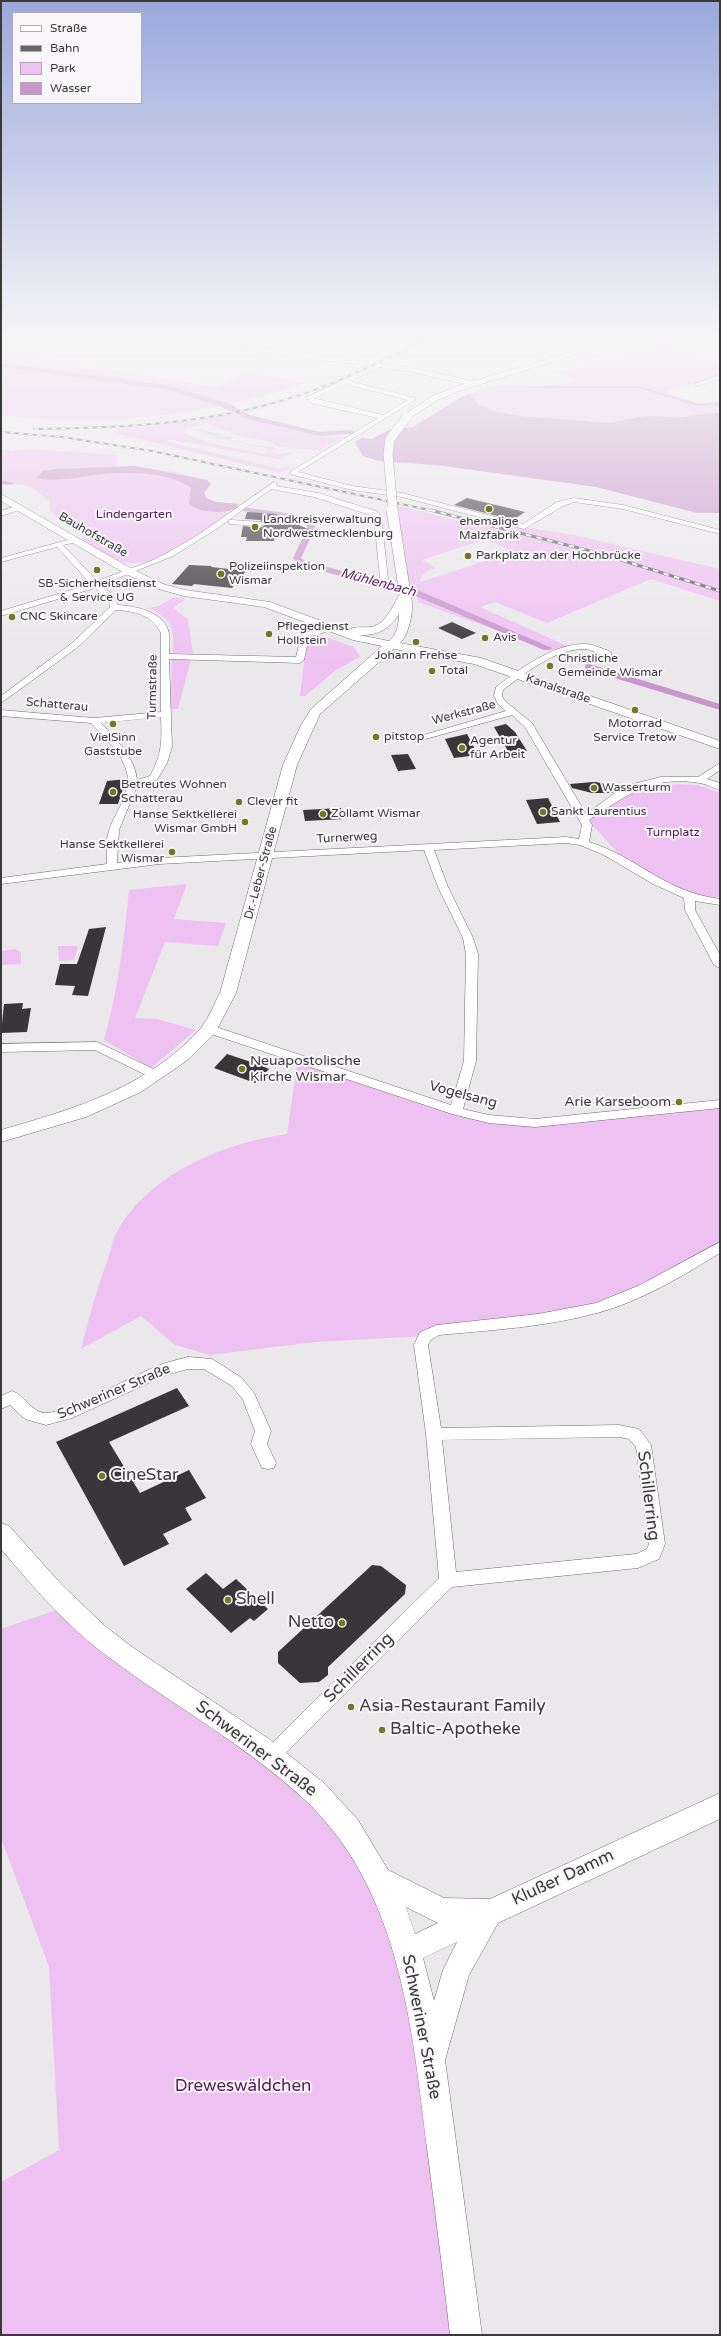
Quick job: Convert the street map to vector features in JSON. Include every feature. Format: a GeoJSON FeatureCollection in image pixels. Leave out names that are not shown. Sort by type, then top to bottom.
{"type":"FeatureCollection","features":[{"type":"Feature","properties":{"kind":"main road","name":"Dr.-Leber-Straße"},"geometry":{"type":"LineString","coordinates":[[1,1136],[80,1112],[134,1088],[156,1075],[183,1055],[209,1029],[228,993],[290,765],[306,725],[316,712],[333,695],[392,646],[404,630],[405,594],[394,529],[389,448]]}},
{"type":"Feature","properties":{"kind":"main road","name":"Bauhofstraße"},"geometry":{"type":"LineString","coordinates":[[1,497],[130,572]]}},
{"type":"Feature","properties":{"kind":"main road"},"geometry":{"type":"LineString","coordinates":[[130,572],[146,580],[178,592],[266,604],[327,628],[392,646]]}},
{"type":"Feature","properties":{"kind":"main road"},"geometry":{"type":"LineString","coordinates":[[327,628],[363,632],[379,629],[389,623],[405,594]]}},
{"type":"Feature","properties":{"kind":"main road","name":"Kanalstraße"},"geometry":{"type":"LineString","coordinates":[[392,646],[454,656],[517,675],[720,745]]}},
{"type":"Feature","properties":{"kind":"main road","name":"Schweriner Straße"},"geometry":{"type":"LineString","coordinates":[[1,1533],[69,1608],[112,1646],[271,1756],[316,1793],[338,1815],[358,1842],[379,1879],[392,1908],[408,1951],[430,2060],[466,2335]]}},
{"type":"Feature","properties":{"kind":"main road","name":"Klußer Damm"},"geometry":{"type":"LineString","coordinates":[[408,1951],[489,1912],[720,1806]]}},
{"type":"Feature","properties":{"kind":"main road"},"geometry":{"type":"LineString","coordinates":[[379,1879],[442,1911],[489,1912],[457,1970],[430,2060]]}},
{"type":"Feature","properties":{"kind":"street"},"geometry":{"type":"LineString","coordinates":[[333,448],[292,473],[352,488],[402,495],[524,527],[560,504],[574,500],[624,507],[720,532]]}},
{"type":"Feature","properties":{"kind":"street"},"geometry":{"type":"LineString","coordinates":[[1,614],[97,585],[106,580],[153,563],[194,541],[237,512],[272,485],[315,495],[373,513],[378,517],[385,588]]}},
{"type":"Feature","properties":{"kind":"street"},"geometry":{"type":"LineString","coordinates":[[1,514],[20,507]]}},
{"type":"Feature","properties":{"kind":"street"},"geometry":{"type":"LineString","coordinates":[[232,522],[260,524]]}},
{"type":"Feature","properties":{"kind":"street"},"geometry":{"type":"LineString","coordinates":[[1,560],[75,540]]}},
{"type":"Feature","properties":{"kind":"street","name":"Bauhofstraße"},"geometry":{"type":"LineString","coordinates":[[59,545],[84,574],[113,601],[114,607]]}},
{"type":"Feature","properties":{"kind":"street"},"geometry":{"type":"LineString","coordinates":[[115,564],[139,565],[153,563]]}},
{"type":"Feature","properties":{"kind":"street"},"geometry":{"type":"LineString","coordinates":[[146,580],[153,563]]}},
{"type":"Feature","properties":{"kind":"street"},"geometry":{"type":"LineString","coordinates":[[1,700],[80,640],[114,607]]}},
{"type":"Feature","properties":{"kind":"street","name":"Turmstraße"},"geometry":{"type":"LineString","coordinates":[[114,607],[145,613],[159,621],[165,633],[166,656],[164,714],[167,747],[162,763],[154,778],[132,787]]}},
{"type":"Feature","properties":{"kind":"street"},"geometry":{"type":"LineString","coordinates":[[166,656],[300,660],[305,635],[327,628]]}},
{"type":"Feature","properties":{"kind":"street"},"geometry":{"type":"LineString","coordinates":[[608,654],[587,647],[572,648],[517,675],[499,688],[498,696],[513,712],[529,725],[587,825],[584,842],[602,848],[669,888],[689,896],[720,902]]}},
{"type":"Feature","properties":{"kind":"street","name":"Werkstraße"},"geometry":{"type":"LineString","coordinates":[[422,737],[513,712]]}},
{"type":"Feature","properties":{"kind":"street","name":"Schatterau"},"geometry":{"type":"LineString","coordinates":[[1,713],[94,720],[119,751],[132,773],[132,787]]}},
{"type":"Feature","properties":{"kind":"street"},"geometry":{"type":"LineString","coordinates":[[94,720],[164,714]]}},
{"type":"Feature","properties":{"kind":"street"},"geometry":{"type":"LineString","coordinates":[[700,780],[720,766]]}},
{"type":"Feature","properties":{"kind":"street"},"geometry":{"type":"LineString","coordinates":[[583,820],[628,790],[651,783],[678,779],[700,780],[720,787]]}},
{"type":"Feature","properties":{"kind":"street"},"geometry":{"type":"LineString","coordinates":[[112,866],[112,838],[118,816],[132,787]]}},
{"type":"Feature","properties":{"kind":"street","name":"Turnerweg"},"geometry":{"type":"LineString","coordinates":[[1,881],[112,866],[194,858],[566,840],[584,842]]}},
{"type":"Feature","properties":{"kind":"street"},"geometry":{"type":"LineString","coordinates":[[428,847],[443,887],[468,938],[472,954],[472,1030],[470,1061],[456,1111]]}},
{"type":"Feature","properties":{"kind":"street"},"geometry":{"type":"LineString","coordinates":[[689,896],[690,910],[720,965]]}},
{"type":"Feature","properties":{"kind":"street","name":"Vogelsang"},"geometry":{"type":"LineString","coordinates":[[209,1029],[456,1111],[489,1119],[535,1123],[720,1104]]}},
{"type":"Feature","properties":{"kind":"street"},"geometry":{"type":"LineString","coordinates":[[1,1048],[98,1046],[156,1075]]}},
{"type":"Feature","properties":{"kind":"street"},"geometry":{"type":"LineString","coordinates":[[448,1580],[434,1434],[422,1345],[425,1336],[437,1330],[558,1316],[597,1308],[637,1292],[720,1247]]}},
{"type":"Feature","properties":{"kind":"street","name":"Schweriner Straße"},"geometry":{"type":"LineString","coordinates":[[1,1403],[12,1397],[30,1415],[46,1419],[67,1414],[162,1370],[188,1363],[206,1363],[237,1382],[249,1397],[263,1431],[259,1444],[268,1463]]}},
{"type":"Feature","properties":{"kind":"street","name":"Schillerring"},"geometry":{"type":"LineString","coordinates":[[271,1756],[448,1580],[638,1561],[653,1554],[657,1544],[643,1445],[634,1433],[619,1430],[434,1434]]}},
{"type":"Feature","properties":{"kind":"green space"},"geometry":{"type":"Polygon","coordinates":[[[177,448],[194,448],[280,469],[287,466],[294,467],[280,473],[177,448]]]}},
{"type":"Feature","properties":{"kind":"green space"},"geometry":{"type":"Polygon","coordinates":[[[217,448],[235,448],[265,454],[265,452],[280,454],[296,451],[279,459],[217,448]]]}},
{"type":"Feature","properties":{"kind":"green space"},"geometry":{"type":"Polygon","coordinates":[[[265,448],[275,448],[277,450],[265,450],[270,449],[265,448]]]}},
{"type":"Feature","properties":{"kind":"green space"},"geometry":{"type":"Polygon","coordinates":[[[297,448],[325,448],[320,451],[297,448]]]}},
{"type":"Feature","properties":{"kind":"green space","name":"Lindengarten"},"geometry":{"type":"Polygon","coordinates":[[[8,449],[10,451],[32,449],[118,455],[116,466],[162,470],[207,480],[211,484],[204,493],[206,498],[216,502],[239,504],[201,534],[170,553],[154,560],[139,563],[124,562],[107,555],[80,540],[85,535],[51,512],[49,501],[37,492],[27,486],[22,485],[1,485],[1,451],[8,449]]]}},
{"type":"Feature","properties":{"kind":"green space"},"geometry":{"type":"Polygon","coordinates":[[[391,504],[471,524],[477,515],[524,527],[574,535],[720,569],[720,601],[651,579],[547,623],[495,602],[480,607],[572,648],[560,653],[418,602],[415,584],[404,587],[391,504]],[[486,539],[422,560],[436,568],[424,574],[420,582],[513,552],[486,539]]]}},
{"type":"Feature","properties":{"kind":"green space"},"geometry":{"type":"Polygon","coordinates":[[[174,597],[186,599],[173,608],[188,619],[193,654],[173,653],[173,637],[170,626],[163,617],[149,608],[159,606],[174,597]]]}},
{"type":"Feature","properties":{"kind":"green space"},"geometry":{"type":"Polygon","coordinates":[[[318,634],[354,647],[360,657],[336,670],[305,696],[300,696],[307,636],[318,634]]]}},
{"type":"Feature","properties":{"kind":"green space"},"geometry":{"type":"Polygon","coordinates":[[[172,659],[191,659],[178,709],[170,709],[172,659]]]}},
{"type":"Feature","properties":{"kind":"green space","name":"Turnplatz"},"geometry":{"type":"Polygon","coordinates":[[[676,784],[697,785],[720,793],[720,897],[701,899],[672,887],[621,856],[587,819],[597,804],[648,788],[676,784]]]}},
{"type":"Feature","properties":{"kind":"green space"},"geometry":{"type":"Polygon","coordinates":[[[187,884],[174,919],[226,923],[218,946],[165,942],[135,1018],[157,1019],[196,1030],[151,1068],[104,1040],[120,965],[129,890],[187,884]]]}},
{"type":"Feature","properties":{"kind":"green space"},"geometry":{"type":"Polygon","coordinates":[[[58,946],[78,946],[74,960],[59,961],[58,946]]]}},
{"type":"Feature","properties":{"kind":"green space"},"geometry":{"type":"Polygon","coordinates":[[[14,949],[21,952],[21,964],[1,965],[1,951],[14,949]]]}},
{"type":"Feature","properties":{"kind":"green space"},"geometry":{"type":"Polygon","coordinates":[[[298,1058],[456,1111],[535,1123],[720,1104],[720,1247],[597,1308],[425,1336],[315,1342],[210,1355],[175,1345],[141,1316],[81,1349],[90,1315],[115,1237],[132,1210],[149,1192],[169,1177],[191,1164],[215,1153],[239,1145],[263,1138],[287,1134],[298,1058]]]}},
{"type":"Feature","properties":{"kind":"green space","name":"Dreweswäldchen"},"geometry":{"type":"Polygon","coordinates":[[[68,1606],[316,1793],[393,1908],[464,2335],[1,2335],[1,2182],[59,2150],[49,1967],[1,1838],[1,1629],[68,1606]]]}},
{"type":"Feature","properties":{"kind":"water"},"geometry":{"type":"Polygon","coordinates":[[[358,448],[720,448],[720,513],[697,513],[596,487],[436,465],[378,461],[363,456],[358,448]]]}},
{"type":"Feature","properties":{"kind":"water"},"geometry":{"type":"Polygon","coordinates":[[[135,466],[207,480],[211,484],[204,493],[206,498],[216,502],[239,504],[233,509],[224,512],[198,509],[189,504],[191,488],[172,479],[149,474],[115,473],[53,480],[36,478],[43,471],[57,469],[135,466]]]}},
{"type":"Feature","properties":{"kind":"building","name":"ehemalige Malzfabrik"},"geometry":{"type":"Polygon","coordinates":[[[467,498],[525,512],[513,520],[454,505],[467,498]]]}},
{"type":"Feature","properties":{"kind":"building","name":"Landkreisverwaltung Nordwestmecklenburg"},"geometry":{"type":"Polygon","coordinates":[[[247,512],[275,514],[312,531],[277,530],[274,541],[246,541],[247,537],[241,537],[243,526],[260,528],[265,525],[260,520],[245,519],[247,512]]]}},
{"type":"Feature","properties":{"kind":"building","name":"Polizeiinspektion Wismar"},"geometry":{"type":"Polygon","coordinates":[[[189,565],[212,566],[211,567],[246,571],[232,588],[194,584],[192,586],[172,584],[189,565]]]}},
{"type":"Feature","properties":{"kind":"building"},"geometry":{"type":"Polygon","coordinates":[[[452,622],[476,633],[462,639],[438,628],[452,622]]]}},
{"type":"Feature","properties":{"kind":"building"},"geometry":{"type":"Polygon","coordinates":[[[506,724],[515,732],[527,751],[509,753],[494,727],[506,724]]]}},
{"type":"Feature","properties":{"kind":"building"},"geometry":{"type":"Polygon","coordinates":[[[467,734],[478,755],[454,758],[445,739],[467,734]]]}},
{"type":"Feature","properties":{"kind":"building"},"geometry":{"type":"Polygon","coordinates":[[[408,754],[416,769],[398,771],[391,755],[408,754]]]}},
{"type":"Feature","properties":{"kind":"building","name":"Betreutes Wohnen Schatterau"},"geometry":{"type":"Polygon","coordinates":[[[126,779],[118,804],[99,804],[107,781],[126,779]]]}},
{"type":"Feature","properties":{"kind":"building"},"geometry":{"type":"Polygon","coordinates":[[[596,782],[620,788],[612,793],[592,793],[572,788],[570,784],[596,782]]]}},
{"type":"Feature","properties":{"kind":"building","name":"Sankt Laurentius"},"geometry":{"type":"Polygon","coordinates":[[[548,798],[560,822],[537,824],[526,800],[548,798]]]}},
{"type":"Feature","properties":{"kind":"building","name":"Zollamt Wismar"},"geometry":{"type":"Polygon","coordinates":[[[341,808],[344,819],[305,821],[303,810],[341,808]]]}},
{"type":"Feature","properties":{"kind":"building"},"geometry":{"type":"Polygon","coordinates":[[[106,927],[88,996],[72,995],[75,986],[55,985],[60,964],[77,964],[89,929],[106,927]]]}},
{"type":"Feature","properties":{"kind":"building"},"geometry":{"type":"Polygon","coordinates":[[[23,1003],[22,1009],[31,1008],[27,1032],[1,1033],[4,1004],[23,1003]]]}},
{"type":"Feature","properties":{"kind":"building","name":"Neuapostolische Kirche Wismar"},"geometry":{"type":"Polygon","coordinates":[[[227,1054],[269,1069],[255,1083],[214,1068],[227,1054]]]}},
{"type":"Feature","properties":{"kind":"building","name":"CineStar"},"geometry":{"type":"Polygon","coordinates":[[[177,1388],[189,1406],[109,1442],[140,1493],[189,1470],[206,1498],[185,1508],[192,1520],[163,1534],[169,1544],[124,1566],[56,1442],[177,1388]]]}},
{"type":"Feature","properties":{"kind":"building","name":"Netto"},"geometry":{"type":"Polygon","coordinates":[[[372,1565],[381,1566],[406,1585],[405,1594],[328,1667],[328,1675],[319,1682],[300,1683],[278,1663],[278,1652],[372,1565]]]}},
{"type":"Feature","properties":{"kind":"building","name":"Shell"},"geometry":{"type":"Polygon","coordinates":[[[206,1573],[223,1589],[236,1579],[268,1609],[254,1621],[250,1618],[231,1633],[186,1589],[206,1573]]]}},
{"type":"Feature","properties":{"kind":"waterway","name":"Mühlenbach"},"geometry":{"type":"LineString","coordinates":[[1,482],[11,483]]}},
{"type":"Feature","properties":{"kind":"waterway","name":"Mühlenbach"},"geometry":{"type":"LineString","coordinates":[[216,505],[304,518],[311,523],[311,529],[297,558],[301,563],[414,592],[547,648]]}},
{"type":"Feature","properties":{"kind":"waterway","name":"Mühlenbach"},"geometry":{"type":"LineString","coordinates":[[589,667],[720,707]]}},
{"type":"Feature","properties":{"kind":"railway"},"geometry":{"type":"LineString","coordinates":[[133,448],[433,511]]}},
{"type":"Feature","properties":{"kind":"railway"},"geometry":{"type":"LineString","coordinates":[[433,511],[602,554],[720,591]]}},
{"type":"Feature","properties":{"kind":"place","name":"ehemalige Malzfabrik"},"geometry":{"type":"Point","coordinates":[489,509]}},
{"type":"Feature","properties":{"kind":"place","name":"Landkreisverwaltung Nordwestmecklenburg"},"geometry":{"type":"Point","coordinates":[255,527]}},
{"type":"Feature","properties":{"kind":"place","name":"Parkplatz an der Hochbrücke"},"geometry":{"type":"Point","coordinates":[468,556]}},
{"type":"Feature","properties":{"kind":"place","name":"SB-Sicherheitsdienst & Service UG"},"geometry":{"type":"Point","coordinates":[97,570]}},
{"type":"Feature","properties":{"kind":"place","name":"Polizeiinspektion Wismar"},"geometry":{"type":"Point","coordinates":[221,574]}},
{"type":"Feature","properties":{"kind":"place","name":"CNC Skincare"},"geometry":{"type":"Point","coordinates":[12,617]}},
{"type":"Feature","properties":{"kind":"place","name":"Pflegedienst Hollstein"},"geometry":{"type":"Point","coordinates":[269,634]}},
{"type":"Feature","properties":{"kind":"place","name":"Avis"},"geometry":{"type":"Point","coordinates":[485,638]}},
{"type":"Feature","properties":{"kind":"place","name":"Johann Frehse"},"geometry":{"type":"Point","coordinates":[416,642]}},
{"type":"Feature","properties":{"kind":"place","name":"Christliche Gemeinde Wismar"},"geometry":{"type":"Point","coordinates":[550,666]}},
{"type":"Feature","properties":{"kind":"place","name":"Total"},"geometry":{"type":"Point","coordinates":[432,671]}},
{"type":"Feature","properties":{"kind":"place","name":"Motorrad Service Tretow"},"geometry":{"type":"Point","coordinates":[635,710]}},
{"type":"Feature","properties":{"kind":"place","name":"VielSinn Gaststube"},"geometry":{"type":"Point","coordinates":[113,724]}},
{"type":"Feature","properties":{"kind":"place","name":"pitstop"},"geometry":{"type":"Point","coordinates":[376,737]}},
{"type":"Feature","properties":{"kind":"place","name":"Agentur für Arbeit"},"geometry":{"type":"Point","coordinates":[462,748]}},
{"type":"Feature","properties":{"kind":"place","name":"Wasserturm"},"geometry":{"type":"Point","coordinates":[594,788]}},
{"type":"Feature","properties":{"kind":"place","name":"Betreutes Wohnen Schatterau"},"geometry":{"type":"Point","coordinates":[113,792]}},
{"type":"Feature","properties":{"kind":"place","name":"Clever fit"},"geometry":{"type":"Point","coordinates":[239,802]}},
{"type":"Feature","properties":{"kind":"place","name":"Sankt Laurentius"},"geometry":{"type":"Point","coordinates":[543,812]}},
{"type":"Feature","properties":{"kind":"place","name":"Zollamt Wismar"},"geometry":{"type":"Point","coordinates":[323,814]}},
{"type":"Feature","properties":{"kind":"place","name":"Hanse Sektkellerei Wismar GmbH"},"geometry":{"type":"Point","coordinates":[245,822]}},
{"type":"Feature","properties":{"kind":"place","name":"Hanse Sektkellerei Wismar"},"geometry":{"type":"Point","coordinates":[172,852]}},
{"type":"Feature","properties":{"kind":"place","name":"Neuapostolische Kirche Wismar"},"geometry":{"type":"Point","coordinates":[242,1069]}},
{"type":"Feature","properties":{"kind":"place","name":"Arie Karseboom"},"geometry":{"type":"Point","coordinates":[679,1102]}},
{"type":"Feature","properties":{"kind":"place","name":"CineStar"},"geometry":{"type":"Point","coordinates":[102,1476]}},
{"type":"Feature","properties":{"kind":"place","name":"Shell"},"geometry":{"type":"Point","coordinates":[228,1600]}},
{"type":"Feature","properties":{"kind":"place","name":"Netto"},"geometry":{"type":"Point","coordinates":[342,1623]}},
{"type":"Feature","properties":{"kind":"place","name":"Asia-Restaurant Family"},"geometry":{"type":"Point","coordinates":[351,1707]}},
{"type":"Feature","properties":{"kind":"place","name":"Baltic-Apotheke"},"geometry":{"type":"Point","coordinates":[382,1730]}}]}
